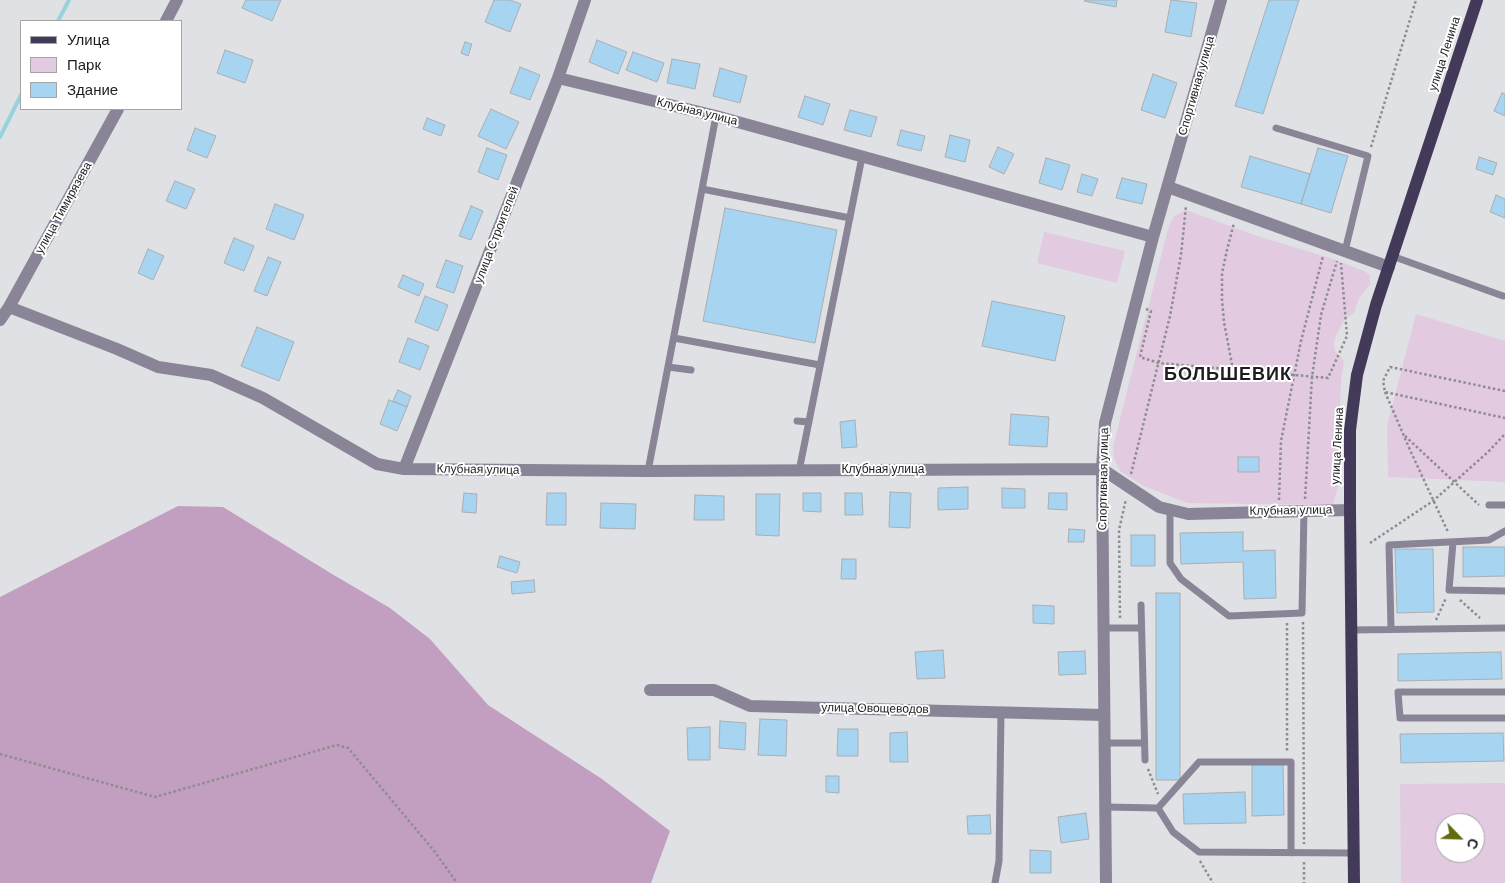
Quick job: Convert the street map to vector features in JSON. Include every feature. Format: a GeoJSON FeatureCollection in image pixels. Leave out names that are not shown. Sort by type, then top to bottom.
{"type":"FeatureCollection","features":[{"type":"Feature","properties":{"kind":"main road","name":"улица Ленина"},"geometry":{"type":"LineString","coordinates":[[1354,883],[1350,430],[1357,375],[1376,305],[1477,0]]}},
{"type":"Feature","properties":{"kind":"street"},"geometry":{"type":"LineString","coordinates":[[167,20],[177,0]]}},
{"type":"Feature","properties":{"kind":"street","name":"улица Строителей"},"geometry":{"type":"LineString","coordinates":[[404,469],[558,78],[585,0]]}},
{"type":"Feature","properties":{"kind":"street","name":"Спортивная улица"},"geometry":{"type":"LineString","coordinates":[[1106,883],[1102,469],[1105,423],[1134,307],[1221,0]]}},
{"type":"Feature","properties":{"kind":"street","name":"Клубная улица"},"geometry":{"type":"LineString","coordinates":[[558,78],[716,116],[1153,238]]}},
{"type":"Feature","properties":{"kind":"street","name":"улица Тимирязева"},"geometry":{"type":"LineString","coordinates":[[0,320],[9,307],[117,110]]}},
{"type":"Feature","properties":{"kind":"street"},"geometry":{"type":"LineString","coordinates":[[1168,187],[1327,245],[1391,261]]}},
{"type":"Feature","properties":{"kind":"street","name":"Клубная улица"},"geometry":{"type":"LineString","coordinates":[[9,307],[117,349],[158,368],[211,375],[263,398],[377,464],[404,469],[648,472],[1102,469],[1159,508],[1188,514],[1350,510]]}},
{"type":"Feature","properties":{"kind":"street","name":"улица Овощеводов"},"geometry":{"type":"LineString","coordinates":[[650,690],[714,690],[750,706],[1104,715]]}},
{"type":"Feature","properties":{"kind":"lane"},"geometry":{"type":"LineString","coordinates":[[648,472],[716,116]]}},
{"type":"Feature","properties":{"kind":"lane"},"geometry":{"type":"LineString","coordinates":[[1276,128],[1368,156],[1343,250]]}},
{"type":"Feature","properties":{"kind":"lane"},"geometry":{"type":"LineString","coordinates":[[799,471],[862,157]]}},
{"type":"Feature","properties":{"kind":"lane"},"geometry":{"type":"LineString","coordinates":[[702,189],[850,218]]}},
{"type":"Feature","properties":{"kind":"lane"},"geometry":{"type":"LineString","coordinates":[[1391,261],[1503,296]]}},
{"type":"Feature","properties":{"kind":"lane"},"geometry":{"type":"LineString","coordinates":[[674,338],[820,366]]}},
{"type":"Feature","properties":{"kind":"lane"},"geometry":{"type":"LineString","coordinates":[[668,367],[691,370]]}},
{"type":"Feature","properties":{"kind":"lane"},"geometry":{"type":"LineString","coordinates":[[797,420],[809,422]]}},
{"type":"Feature","properties":{"kind":"lane"},"geometry":{"type":"LineString","coordinates":[[1485,506],[1505,505]]}},
{"type":"Feature","properties":{"kind":"lane"},"geometry":{"type":"LineString","coordinates":[[1170,510],[1170,563],[1181,579],[1229,616],[1302,613],[1304,511]]}},
{"type":"Feature","properties":{"kind":"lane"},"geometry":{"type":"LineString","coordinates":[[1391,629],[1389,546],[1489,540],[1505,530]]}},
{"type":"Feature","properties":{"kind":"lane"},"geometry":{"type":"LineString","coordinates":[[1453,542],[1449,590],[1505,590]]}},
{"type":"Feature","properties":{"kind":"lane"},"geometry":{"type":"LineString","coordinates":[[1141,605],[1145,760]]}},
{"type":"Feature","properties":{"kind":"lane"},"geometry":{"type":"LineString","coordinates":[[1103,628],[1141,628]]}},
{"type":"Feature","properties":{"kind":"lane"},"geometry":{"type":"LineString","coordinates":[[1351,630],[1505,628]]}},
{"type":"Feature","properties":{"kind":"lane"},"geometry":{"type":"LineString","coordinates":[[1505,692],[1398,692],[1400,718],[1505,718]]}},
{"type":"Feature","properties":{"kind":"lane"},"geometry":{"type":"LineString","coordinates":[[995,883],[999,861],[998,819],[1001,712]]}},
{"type":"Feature","properties":{"kind":"lane"},"geometry":{"type":"LineString","coordinates":[[1104,743],[1144,743]]}},
{"type":"Feature","properties":{"kind":"lane"},"geometry":{"type":"LineString","coordinates":[[1105,807],[1158,808],[1200,762],[1291,762],[1291,853]]}},
{"type":"Feature","properties":{"kind":"lane"},"geometry":{"type":"LineString","coordinates":[[1158,808],[1173,832],[1199,852],[1353,852]]}},
{"type":"Feature","properties":{"kind":"path"},"geometry":{"type":"LineString","coordinates":[[1368,156],[1416,0]]}},
{"type":"Feature","properties":{"kind":"path"},"geometry":{"type":"LineString","coordinates":[[1120,628],[1119,530],[1170,316],[1181,255],[1188,194]]}},
{"type":"Feature","properties":{"kind":"path"},"geometry":{"type":"LineString","coordinates":[[1233,370],[1224,322],[1222,273],[1238,212]]}},
{"type":"Feature","properties":{"kind":"path"},"geometry":{"type":"LineString","coordinates":[[1278,511],[1280,441],[1301,341],[1327,245]]}},
{"type":"Feature","properties":{"kind":"path"},"geometry":{"type":"LineString","coordinates":[[1134,307],[1151,311],[1140,358],[1159,363],[1328,378],[1346,336],[1343,250]]}},
{"type":"Feature","properties":{"kind":"path"},"geometry":{"type":"LineString","coordinates":[[1304,511],[1312,377],[1321,315],[1343,250]]}},
{"type":"Feature","properties":{"kind":"path"},"geometry":{"type":"LineString","coordinates":[[1453,542],[1404,435],[1383,381],[1390,367],[1505,391]]}},
{"type":"Feature","properties":{"kind":"path"},"geometry":{"type":"LineString","coordinates":[[1386,392],[1505,418]]}},
{"type":"Feature","properties":{"kind":"path"},"geometry":{"type":"LineString","coordinates":[[1370,543],[1433,501],[1505,434]]}},
{"type":"Feature","properties":{"kind":"path"},"geometry":{"type":"LineString","coordinates":[[1404,435],[1454,482],[1485,506]]}},
{"type":"Feature","properties":{"kind":"path"},"geometry":{"type":"LineString","coordinates":[[1433,629],[1449,590],[1490,628]]}},
{"type":"Feature","properties":{"kind":"path"},"geometry":{"type":"LineString","coordinates":[[1302,613],[1304,883]]}},
{"type":"Feature","properties":{"kind":"path"},"geometry":{"type":"LineString","coordinates":[[1286,614],[1287,762]]}},
{"type":"Feature","properties":{"kind":"path"},"geometry":{"type":"LineString","coordinates":[[0,754],[155,797],[337,745],[348,748],[435,852],[457,883]]}},
{"type":"Feature","properties":{"kind":"green space"},"geometry":{"type":"Polygon","coordinates":[[[1186,210],[1257,236],[1333,259],[1370,275],[1370,284],[1359,298],[1354,313],[1345,319],[1336,335],[1334,343],[1335,351],[1344,361],[1341,380],[1338,487],[1333,505],[1187,503],[1144,486],[1121,472],[1114,459],[1113,447],[1168,229],[1173,217],[1186,210]]]}},
{"type":"Feature","properties":{"kind":"green space"},"geometry":{"type":"Polygon","coordinates":[[[1044,232],[1125,251],[1117,283],[1037,263],[1044,232]]]}},
{"type":"Feature","properties":{"kind":"green space"},"geometry":{"type":"Polygon","coordinates":[[[1416,314],[1505,341],[1505,482],[1388,477],[1387,426],[1416,314]]]}},
{"type":"Feature","properties":{"kind":"green space"},"geometry":{"type":"Polygon","coordinates":[[[1505,783],[1505,883],[1401,883],[1400,784],[1505,783]]]}},
{"type":"Feature","properties":{"kind":"shaded area"},"geometry":{"type":"Polygon","coordinates":[[[178,506],[223,507],[390,608],[430,639],[488,705],[602,779],[670,831],[651,883],[0,883],[0,597],[178,506]]]}},
{"type":"Feature","properties":{"kind":"building"},"geometry":{"type":"Polygon","coordinates":[[[246,0],[281,0],[272,21],[242,8],[246,0]]]}},
{"type":"Feature","properties":{"kind":"building"},"geometry":{"type":"Polygon","coordinates":[[[494,0],[510,0],[521,4],[510,32],[485,22],[494,0]]]}},
{"type":"Feature","properties":{"kind":"building"},"geometry":{"type":"Polygon","coordinates":[[[1085,0],[1117,0],[1116,7],[1085,0]]]}},
{"type":"Feature","properties":{"kind":"building"},"geometry":{"type":"Polygon","coordinates":[[[1171,0],[1197,3],[1191,37],[1165,32],[1171,0]]]}},
{"type":"Feature","properties":{"kind":"building"},"geometry":{"type":"Polygon","coordinates":[[[1269,0],[1299,0],[1263,114],[1235,106],[1269,0]]]}},
{"type":"Feature","properties":{"kind":"building"},"geometry":{"type":"Polygon","coordinates":[[[597,40],[627,52],[618,74],[589,62],[597,40]]]}},
{"type":"Feature","properties":{"kind":"building"},"geometry":{"type":"Polygon","coordinates":[[[465,42],[472,44],[468,56],[461,53],[465,42]]]}},
{"type":"Feature","properties":{"kind":"building"},"geometry":{"type":"Polygon","coordinates":[[[225,50],[253,60],[245,83],[217,73],[225,50]]]}},
{"type":"Feature","properties":{"kind":"building"},"geometry":{"type":"Polygon","coordinates":[[[633,52],[664,63],[657,82],[626,70],[633,52]]]}},
{"type":"Feature","properties":{"kind":"building"},"geometry":{"type":"Polygon","coordinates":[[[672,59],[700,64],[695,89],[667,83],[672,59]]]}},
{"type":"Feature","properties":{"kind":"building"},"geometry":{"type":"Polygon","coordinates":[[[520,67],[540,75],[530,100],[510,93],[520,67]]]}},
{"type":"Feature","properties":{"kind":"building"},"geometry":{"type":"Polygon","coordinates":[[[720,68],[747,76],[740,103],[713,96],[720,68]]]}},
{"type":"Feature","properties":{"kind":"building"},"geometry":{"type":"Polygon","coordinates":[[[1153,74],[1177,83],[1165,118],[1141,110],[1153,74]]]}},
{"type":"Feature","properties":{"kind":"building"},"geometry":{"type":"Polygon","coordinates":[[[1502,93],[1505,94],[1505,116],[1494,111],[1502,93]]]}},
{"type":"Feature","properties":{"kind":"building"},"geometry":{"type":"Polygon","coordinates":[[[805,96],[830,104],[823,125],[798,117],[805,96]]]}},
{"type":"Feature","properties":{"kind":"building"},"geometry":{"type":"Polygon","coordinates":[[[491,109],[519,122],[506,149],[478,136],[491,109]]]}},
{"type":"Feature","properties":{"kind":"building"},"geometry":{"type":"Polygon","coordinates":[[[850,110],[877,117],[871,137],[844,130],[850,110]]]}},
{"type":"Feature","properties":{"kind":"building"},"geometry":{"type":"Polygon","coordinates":[[[427,118],[445,125],[441,136],[423,129],[427,118]]]}},
{"type":"Feature","properties":{"kind":"building"},"geometry":{"type":"Polygon","coordinates":[[[195,128],[216,136],[207,158],[187,150],[195,128]]]}},
{"type":"Feature","properties":{"kind":"building"},"geometry":{"type":"Polygon","coordinates":[[[901,130],[925,136],[921,151],[897,145],[901,130]]]}},
{"type":"Feature","properties":{"kind":"building"},"geometry":{"type":"Polygon","coordinates":[[[950,135],[970,140],[965,162],[945,157],[950,135]]]}},
{"type":"Feature","properties":{"kind":"building"},"geometry":{"type":"Polygon","coordinates":[[[998,147],[1014,154],[1004,174],[989,167],[998,147]]]}},
{"type":"Feature","properties":{"kind":"building"},"geometry":{"type":"Polygon","coordinates":[[[487,148],[507,155],[498,180],[478,172],[487,148]]]}},
{"type":"Feature","properties":{"kind":"building"},"geometry":{"type":"Polygon","coordinates":[[[1318,148],[1348,156],[1331,213],[1301,204],[1318,148]]]}},
{"type":"Feature","properties":{"kind":"building"},"geometry":{"type":"Polygon","coordinates":[[[1250,156],[1310,174],[1301,204],[1241,187],[1250,156]]]}},
{"type":"Feature","properties":{"kind":"building"},"geometry":{"type":"Polygon","coordinates":[[[1479,157],[1497,163],[1493,175],[1476,169],[1479,157]]]}},
{"type":"Feature","properties":{"kind":"building"},"geometry":{"type":"Polygon","coordinates":[[[1046,158],[1070,165],[1062,190],[1039,183],[1046,158]]]}},
{"type":"Feature","properties":{"kind":"building"},"geometry":{"type":"Polygon","coordinates":[[[1082,174],[1098,179],[1092,196],[1077,192],[1082,174]]]}},
{"type":"Feature","properties":{"kind":"building"},"geometry":{"type":"Polygon","coordinates":[[[1122,178],[1147,184],[1142,204],[1116,198],[1122,178]]]}},
{"type":"Feature","properties":{"kind":"building"},"geometry":{"type":"Polygon","coordinates":[[[175,181],[195,189],[186,209],[166,201],[175,181]]]}},
{"type":"Feature","properties":{"kind":"building"},"geometry":{"type":"Polygon","coordinates":[[[1496,195],[1505,199],[1505,218],[1490,212],[1496,195]]]}},
{"type":"Feature","properties":{"kind":"building"},"geometry":{"type":"Polygon","coordinates":[[[275,204],[304,215],[294,240],[266,229],[275,204]]]}},
{"type":"Feature","properties":{"kind":"building"},"geometry":{"type":"Polygon","coordinates":[[[471,206],[483,211],[471,240],[459,236],[471,206]]]}},
{"type":"Feature","properties":{"kind":"building"},"geometry":{"type":"Polygon","coordinates":[[[725,208],[837,230],[815,343],[703,321],[725,208]]]}},
{"type":"Feature","properties":{"kind":"building"},"geometry":{"type":"Polygon","coordinates":[[[234,238],[254,246],[244,271],[224,263],[234,238]]]}},
{"type":"Feature","properties":{"kind":"building"},"geometry":{"type":"Polygon","coordinates":[[[148,249],[164,256],[153,280],[138,273],[148,249]]]}},
{"type":"Feature","properties":{"kind":"building"},"geometry":{"type":"Polygon","coordinates":[[[268,257],[281,262],[267,296],[254,291],[268,257]]]}},
{"type":"Feature","properties":{"kind":"building"},"geometry":{"type":"Polygon","coordinates":[[[446,260],[463,266],[454,293],[436,287],[446,260]]]}},
{"type":"Feature","properties":{"kind":"building"},"geometry":{"type":"Polygon","coordinates":[[[403,275],[424,284],[419,296],[398,287],[403,275]]]}},
{"type":"Feature","properties":{"kind":"building"},"geometry":{"type":"Polygon","coordinates":[[[425,296],[448,305],[438,331],[415,322],[425,296]]]}},
{"type":"Feature","properties":{"kind":"building"},"geometry":{"type":"Polygon","coordinates":[[[992,301],[1065,316],[1055,361],[982,346],[992,301]]]}},
{"type":"Feature","properties":{"kind":"building"},"geometry":{"type":"Polygon","coordinates":[[[257,327],[294,342],[279,381],[241,366],[257,327]]]}},
{"type":"Feature","properties":{"kind":"building"},"geometry":{"type":"Polygon","coordinates":[[[408,338],[429,346],[420,370],[399,362],[408,338]]]}},
{"type":"Feature","properties":{"kind":"building"},"geometry":{"type":"Polygon","coordinates":[[[398,390],[411,396],[407,407],[393,401],[398,390]]]}},
{"type":"Feature","properties":{"kind":"building"},"geometry":{"type":"Polygon","coordinates":[[[389,400],[407,407],[397,431],[380,424],[389,400]]]}},
{"type":"Feature","properties":{"kind":"building"},"geometry":{"type":"Polygon","coordinates":[[[1011,414],[1049,417],[1047,447],[1009,445],[1011,414]]]}},
{"type":"Feature","properties":{"kind":"building"},"geometry":{"type":"Polygon","coordinates":[[[855,420],[857,447],[842,448],[840,422],[855,420]]]}},
{"type":"Feature","properties":{"kind":"building"},"geometry":{"type":"Polygon","coordinates":[[[1238,457],[1259,457],[1259,472],[1238,472],[1238,457]]]}},
{"type":"Feature","properties":{"kind":"building"},"geometry":{"type":"Polygon","coordinates":[[[968,487],[968,509],[938,510],[938,488],[968,487]]]}},
{"type":"Feature","properties":{"kind":"building"},"geometry":{"type":"Polygon","coordinates":[[[1002,488],[1025,489],[1025,508],[1002,508],[1002,488]]]}},
{"type":"Feature","properties":{"kind":"building"},"geometry":{"type":"Polygon","coordinates":[[[890,492],[911,493],[910,528],[889,527],[890,492]]]}},
{"type":"Feature","properties":{"kind":"building"},"geometry":{"type":"Polygon","coordinates":[[[464,493],[477,494],[476,513],[462,512],[464,493]]]}},
{"type":"Feature","properties":{"kind":"building"},"geometry":{"type":"Polygon","coordinates":[[[547,493],[566,493],[566,525],[546,525],[547,493]]]}},
{"type":"Feature","properties":{"kind":"building"},"geometry":{"type":"Polygon","coordinates":[[[803,493],[821,493],[821,512],[803,511],[803,493]]]}},
{"type":"Feature","properties":{"kind":"building"},"geometry":{"type":"Polygon","coordinates":[[[845,493],[862,493],[863,515],[845,515],[845,493]]]}},
{"type":"Feature","properties":{"kind":"building"},"geometry":{"type":"Polygon","coordinates":[[[1049,493],[1067,493],[1067,510],[1048,509],[1049,493]]]}},
{"type":"Feature","properties":{"kind":"building"},"geometry":{"type":"Polygon","coordinates":[[[756,494],[780,494],[779,536],[756,535],[756,494]]]}},
{"type":"Feature","properties":{"kind":"building"},"geometry":{"type":"Polygon","coordinates":[[[695,495],[724,496],[724,520],[694,520],[695,495]]]}},
{"type":"Feature","properties":{"kind":"building"},"geometry":{"type":"Polygon","coordinates":[[[601,503],[636,504],[635,529],[600,528],[601,503]]]}},
{"type":"Feature","properties":{"kind":"building"},"geometry":{"type":"Polygon","coordinates":[[[1069,529],[1085,530],[1084,542],[1068,542],[1069,529]]]}},
{"type":"Feature","properties":{"kind":"building"},"geometry":{"type":"Polygon","coordinates":[[[1243,532],[1243,551],[1275,550],[1276,598],[1244,599],[1243,562],[1181,564],[1180,533],[1243,532]]]}},
{"type":"Feature","properties":{"kind":"building"},"geometry":{"type":"Polygon","coordinates":[[[1131,535],[1155,535],[1155,566],[1131,566],[1131,535]]]}},
{"type":"Feature","properties":{"kind":"building"},"geometry":{"type":"Polygon","coordinates":[[[1463,547],[1505,547],[1505,576],[1463,577],[1463,547]]]}},
{"type":"Feature","properties":{"kind":"building"},"geometry":{"type":"Polygon","coordinates":[[[1395,549],[1433,549],[1434,612],[1397,613],[1395,549]]]}},
{"type":"Feature","properties":{"kind":"building"},"geometry":{"type":"Polygon","coordinates":[[[500,556],[520,562],[517,573],[497,567],[500,556]]]}},
{"type":"Feature","properties":{"kind":"building"},"geometry":{"type":"Polygon","coordinates":[[[842,559],[856,559],[856,579],[841,579],[842,559]]]}},
{"type":"Feature","properties":{"kind":"building"},"geometry":{"type":"Polygon","coordinates":[[[534,580],[535,592],[512,594],[511,582],[534,580]]]}},
{"type":"Feature","properties":{"kind":"building"},"geometry":{"type":"Polygon","coordinates":[[[1156,593],[1180,593],[1180,780],[1156,780],[1156,593]]]}},
{"type":"Feature","properties":{"kind":"building"},"geometry":{"type":"Polygon","coordinates":[[[1033,605],[1054,606],[1054,624],[1033,623],[1033,605]]]}},
{"type":"Feature","properties":{"kind":"building"},"geometry":{"type":"Polygon","coordinates":[[[943,650],[945,678],[917,679],[915,652],[943,650]]]}},
{"type":"Feature","properties":{"kind":"building"},"geometry":{"type":"Polygon","coordinates":[[[1085,651],[1086,674],[1059,675],[1058,652],[1085,651]]]}},
{"type":"Feature","properties":{"kind":"building"},"geometry":{"type":"Polygon","coordinates":[[[1501,652],[1502,679],[1398,681],[1398,654],[1501,652]]]}},
{"type":"Feature","properties":{"kind":"building"},"geometry":{"type":"Polygon","coordinates":[[[760,719],[787,720],[786,756],[758,755],[760,719]]]}},
{"type":"Feature","properties":{"kind":"building"},"geometry":{"type":"Polygon","coordinates":[[[720,721],[746,723],[745,750],[719,748],[720,721]]]}},
{"type":"Feature","properties":{"kind":"building"},"geometry":{"type":"Polygon","coordinates":[[[710,727],[710,760],[688,760],[687,728],[710,727]]]}},
{"type":"Feature","properties":{"kind":"building"},"geometry":{"type":"Polygon","coordinates":[[[838,729],[858,729],[858,756],[837,756],[838,729]]]}},
{"type":"Feature","properties":{"kind":"building"},"geometry":{"type":"Polygon","coordinates":[[[907,732],[908,762],[890,762],[890,733],[907,732]]]}},
{"type":"Feature","properties":{"kind":"building"},"geometry":{"type":"Polygon","coordinates":[[[1503,733],[1504,761],[1401,763],[1400,734],[1503,733]]]}},
{"type":"Feature","properties":{"kind":"building"},"geometry":{"type":"Polygon","coordinates":[[[1283,763],[1284,815],[1252,816],[1252,764],[1283,763]]]}},
{"type":"Feature","properties":{"kind":"building"},"geometry":{"type":"Polygon","coordinates":[[[826,776],[839,776],[839,793],[826,792],[826,776]]]}},
{"type":"Feature","properties":{"kind":"building"},"geometry":{"type":"Polygon","coordinates":[[[1245,792],[1246,823],[1184,824],[1183,794],[1245,792]]]}},
{"type":"Feature","properties":{"kind":"building"},"geometry":{"type":"Polygon","coordinates":[[[1086,813],[1089,839],[1061,843],[1058,817],[1086,813]]]}},
{"type":"Feature","properties":{"kind":"building"},"geometry":{"type":"Polygon","coordinates":[[[990,815],[991,834],[968,834],[967,816],[990,815]]]}},
{"type":"Feature","properties":{"kind":"building"},"geometry":{"type":"Polygon","coordinates":[[[1030,850],[1051,851],[1051,873],[1030,873],[1030,850]]]}},
{"type":"Feature","properties":{"kind":"waterway"},"geometry":{"type":"LineString","coordinates":[[59,20],[69,0]]}},
{"type":"Feature","properties":{"kind":"waterway"},"geometry":{"type":"LineString","coordinates":[[0,137],[20,97]]}},
{"type":"Feature","properties":{"kind":"district","name":"БОЛЬШЕВИК"},"geometry":{"type":"Point","coordinates":[1228,375]}}]}
